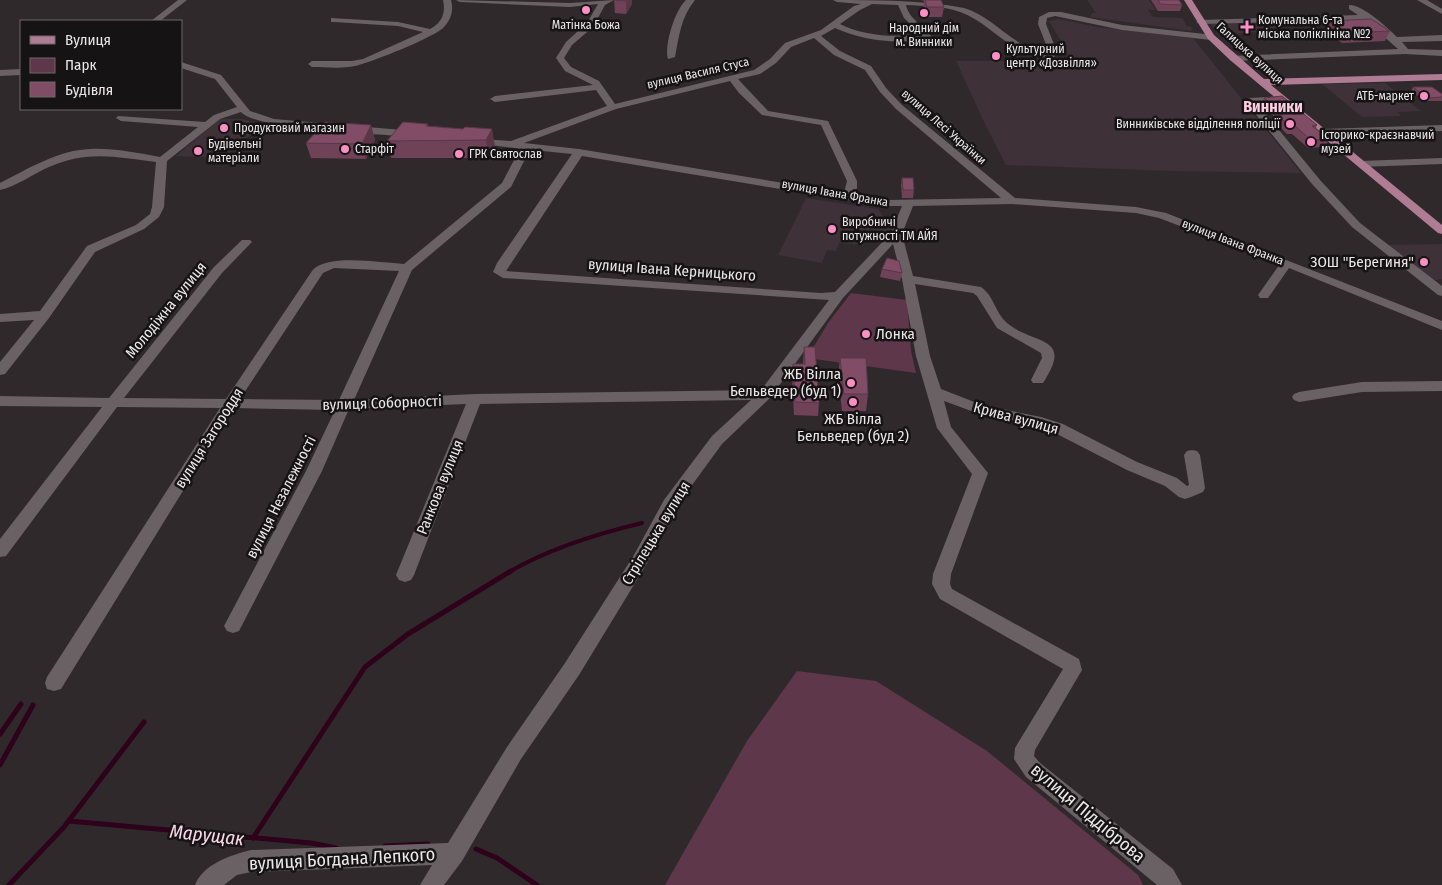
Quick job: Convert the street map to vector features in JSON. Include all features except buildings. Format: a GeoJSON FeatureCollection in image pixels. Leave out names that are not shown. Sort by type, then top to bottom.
{"type":"FeatureCollection","features":[{"type":"Feature","properties":{"kind":"main road","name":"Галицька вулиця"},"geometry":{"type":"LineString","coordinates":[[1188,0],[1211,37],[1233,58],[1442,231]]}},
{"type":"Feature","properties":{"kind":"main road"},"geometry":{"type":"LineString","coordinates":[[1263,82],[1442,77]]}},
{"type":"Feature","properties":{"kind":"street"},"geometry":{"type":"LineString","coordinates":[[156,20],[183,0]]}},
{"type":"Feature","properties":{"kind":"street"},"geometry":{"type":"LineString","coordinates":[[312,64],[352,64],[366,61],[438,28],[446,19],[449,6],[447,0]]}},
{"type":"Feature","properties":{"kind":"street"},"geometry":{"type":"LineString","coordinates":[[460,0],[570,5],[608,0]]}},
{"type":"Feature","properties":{"kind":"street"},"geometry":{"type":"LineString","coordinates":[[608,0],[598,8],[590,24],[568,44],[560,58],[568,68],[599,87],[613,107]]}},
{"type":"Feature","properties":{"kind":"street"},"geometry":{"type":"LineString","coordinates":[[671,57],[677,23],[688,2],[691,0]]}},
{"type":"Feature","properties":{"kind":"street"},"geometry":{"type":"LineString","coordinates":[[837,0],[942,2],[971,13],[1028,50],[1043,55],[1053,52],[1042,24],[1043,17],[1052,14],[1072,16],[1113,25],[1211,37]]}},
{"type":"Feature","properties":{"kind":"street"},"geometry":{"type":"LineString","coordinates":[[1421,0],[1442,12]]}},
{"type":"Feature","properties":{"kind":"street","name":"вулиця Василя Стуса"},"geometry":{"type":"LineString","coordinates":[[512,143],[613,107],[756,72],[773,61],[788,45],[836,25],[857,8],[875,2]]}},
{"type":"Feature","properties":{"kind":"street"},"geometry":{"type":"LineString","coordinates":[[836,25],[865,36],[927,36],[904,12],[902,2]]}},
{"type":"Feature","properties":{"kind":"street"},"geometry":{"type":"LineString","coordinates":[[1352,7],[1368,17],[1396,40],[1405,51]]}},
{"type":"Feature","properties":{"kind":"street"},"geometry":{"type":"LineString","coordinates":[[1200,22],[1368,17]]}},
{"type":"Feature","properties":{"kind":"street"},"geometry":{"type":"LineString","coordinates":[[334,20],[398,24],[430,31]]}},
{"type":"Feature","properties":{"kind":"street","name":"вулиця Лесі Українки"},"geometry":{"type":"LineString","coordinates":[[815,35],[837,54],[868,68],[883,90],[900,107],[1012,201]]}},
{"type":"Feature","properties":{"kind":"street"},"geometry":{"type":"LineString","coordinates":[[1396,40],[1442,38]]}},
{"type":"Feature","properties":{"kind":"street"},"geometry":{"type":"LineString","coordinates":[[1233,58],[1405,51],[1442,53]]}},
{"type":"Feature","properties":{"kind":"street"},"geometry":{"type":"LineString","coordinates":[[182,66],[218,77],[243,108],[254,117],[274,122],[423,135]]}},
{"type":"Feature","properties":{"kind":"street"},"geometry":{"type":"LineString","coordinates":[[0,73],[20,72]]}},
{"type":"Feature","properties":{"kind":"street"},"geometry":{"type":"LineString","coordinates":[[732,78],[742,92],[765,113],[825,123],[852,181],[852,188],[847,197]]}},
{"type":"Feature","properties":{"kind":"street"},"geometry":{"type":"LineString","coordinates":[[495,98],[599,87]]}},
{"type":"Feature","properties":{"kind":"street"},"geometry":{"type":"LineString","coordinates":[[1282,99],[1250,100],[1316,182],[1356,225],[1442,292]]}},
{"type":"Feature","properties":{"kind":"street"},"geometry":{"type":"LineString","coordinates":[[0,370],[44,316],[91,249],[100,242],[139,228],[153,219],[158,206],[158,175],[162,160],[218,117],[243,108]]}},
{"type":"Feature","properties":{"kind":"street"},"geometry":{"type":"LineString","coordinates":[[121,118],[207,125]]}},
{"type":"Feature","properties":{"kind":"street"},"geometry":{"type":"LineString","coordinates":[[1322,132],[1442,128]]}},
{"type":"Feature","properties":{"kind":"street","name":"вулиця Івана Франка"},"geometry":{"type":"LineString","coordinates":[[466,139],[579,152],[788,185],[881,202],[908,204],[1012,201],[1136,210],[1162,215],[1442,326]]}},
{"type":"Feature","properties":{"kind":"street","name":"вулиця Незалежності"},"geometry":{"type":"LineString","coordinates":[[233,626],[314,471],[407,268],[507,186],[518,162],[531,145]]}},
{"type":"Feature","properties":{"kind":"street"},"geometry":{"type":"LineString","coordinates":[[0,187],[53,162],[81,153],[104,152],[162,160]]}},
{"type":"Feature","properties":{"kind":"street","name":"вулиця Івана Керницького"},"geometry":{"type":"LineString","coordinates":[[579,152],[503,263],[499,270],[503,274],[821,297],[839,295]]}},
{"type":"Feature","properties":{"kind":"street"},"geometry":{"type":"LineString","coordinates":[[1360,164],[1442,161]]}},
{"type":"Feature","properties":{"kind":"street","name":"Стрілецька вулиця"},"geometry":{"type":"LineString","coordinates":[[431,885],[454,852],[514,753],[572,668],[624,585],[670,504],[717,440],[765,395],[839,295],[896,234],[908,204]]}},
{"type":"Feature","properties":{"kind":"street"},"geometry":{"type":"LineString","coordinates":[[896,234],[908,278],[923,356],[935,392]]}},
{"type":"Feature","properties":{"kind":"street","name":"Молодіжна вулиця"},"geometry":{"type":"LineString","coordinates":[[0,551],[114,401],[218,270],[246,242]]}},
{"type":"Feature","properties":{"kind":"street"},"geometry":{"type":"LineString","coordinates":[[1264,295],[1287,263]]}},
{"type":"Feature","properties":{"kind":"street","name":"вулиця Загороддя"},"geometry":{"type":"LineString","coordinates":[[54,683],[230,404],[318,271],[323,266],[340,264],[407,268]]}},
{"type":"Feature","properties":{"kind":"street"},"geometry":{"type":"LineString","coordinates":[[908,278],[977,290],[983,294],[994,317],[1001,325],[1048,351],[1049,358],[1038,380]]}},
{"type":"Feature","properties":{"kind":"street"},"geometry":{"type":"LineString","coordinates":[[0,318],[44,316]]}},
{"type":"Feature","properties":{"kind":"street"},"geometry":{"type":"LineString","coordinates":[[1299,397],[1362,387],[1442,386]]}},
{"type":"Feature","properties":{"kind":"street","name":"Крива вулиця"},"geometry":{"type":"LineString","coordinates":[[935,392],[979,410],[1058,428],[1132,466],[1171,482],[1185,493],[1197,488],[1192,455]]}},
{"type":"Feature","properties":{"kind":"street","name":"вулиця Піддіброва"},"geometry":{"type":"LineString","coordinates":[[935,392],[944,428],[980,473],[942,574],[942,588],[946,594],[1072,665],[1073,670],[1025,748],[1024,759],[1033,770],[1165,877],[1171,885]]}},
{"type":"Feature","properties":{"kind":"street","name":"вулиця Соборності"},"geometry":{"type":"LineString","coordinates":[[0,401],[343,405],[475,400],[765,395]]}},
{"type":"Feature","properties":{"kind":"street","name":"Ранкова вулиця"},"geometry":{"type":"LineString","coordinates":[[405,575],[475,400]]}},
{"type":"Feature","properties":{"kind":"street","name":"вулиця Богдана Лепкого"},"geometry":{"type":"LineString","coordinates":[[206,885],[232,866],[250,861],[454,852]]}},
{"type":"Feature","properties":{"kind":"shaded area"},"geometry":{"type":"Polygon","coordinates":[[[1087,0],[1149,0],[1156,10],[1148,10],[1153,17],[1183,18],[1186,26],[1192,27],[1191,31],[1090,17],[1092,13],[1096,13],[1087,0]]]}},
{"type":"Feature","properties":{"kind":"shaded area"},"geometry":{"type":"Polygon","coordinates":[[[1058,19],[1097,27],[1193,38],[1301,173],[1171,171],[1006,165],[956,61],[1069,61],[1067,51],[1049,21],[1058,19]]]}},
{"type":"Feature","properties":{"kind":"shaded area","name":"Комунальна 6-та міська поліклініка №2"},"geometry":{"type":"Polygon","coordinates":[[[1272,20],[1288,33],[1272,31],[1219,35],[1210,23],[1272,20]]]}},
{"type":"Feature","properties":{"kind":"shaded area"},"geometry":{"type":"Polygon","coordinates":[[[1385,83],[1421,111],[1397,112],[1401,116],[1362,117],[1322,84],[1385,83]]]}},
{"type":"Feature","properties":{"kind":"shaded area"},"geometry":{"type":"Polygon","coordinates":[[[219,119],[243,119],[262,125],[224,158],[176,156],[219,119]]]}},
{"type":"Feature","properties":{"kind":"shaded area"},"geometry":{"type":"Polygon","coordinates":[[[806,198],[878,209],[886,220],[896,223],[886,238],[865,236],[864,245],[839,243],[836,251],[827,250],[822,263],[778,255],[806,198]]]}},
{"type":"Feature","properties":{"kind":"shaded area","name":"ЗОШ \"Берегиня\""},"geometry":{"type":"Polygon","coordinates":[[[1442,244],[1442,279],[1430,281],[1383,245],[1442,244]]]}},
{"type":"Feature","properties":{"kind":"green space","name":"Лонка"},"geometry":{"type":"Polygon","coordinates":[[[851,293],[907,300],[911,351],[916,373],[807,358],[828,323],[851,293]]]}},
{"type":"Feature","properties":{"kind":"green space"},"geometry":{"type":"Polygon","coordinates":[[[797,671],[876,681],[987,751],[1138,875],[1143,885],[665,885],[747,741],[797,671]]]}},
{"type":"Feature","properties":{"kind":"waterway"},"geometry":{"type":"LineString","coordinates":[[509,572],[557,549],[642,523]]}},
{"type":"Feature","properties":{"kind":"waterway"},"geometry":{"type":"LineString","coordinates":[[253,838],[365,667],[408,634],[511,571]]}},
{"type":"Feature","properties":{"kind":"waterway"},"geometry":{"type":"LineString","coordinates":[[0,734],[21,704]]}},
{"type":"Feature","properties":{"kind":"waterway","name":"Марущак"},"geometry":{"type":"LineString","coordinates":[[0,765],[33,705]]}},
{"type":"Feature","properties":{"kind":"waterway"},"geometry":{"type":"LineString","coordinates":[[9,885],[64,827],[144,722]]}},
{"type":"Feature","properties":{"kind":"waterway","name":"Марущак"},"geometry":{"type":"LineString","coordinates":[[69,821],[253,838]]}},
{"type":"Feature","properties":{"kind":"waterway","name":"Марущак"},"geometry":{"type":"LineString","coordinates":[[253,838],[311,843],[336,848]]}},
{"type":"Feature","properties":{"kind":"waterway","name":"Марущак"},"geometry":{"type":"LineString","coordinates":[[385,846],[428,844]]}},
{"type":"Feature","properties":{"kind":"waterway","name":"Марущак"},"geometry":{"type":"LineString","coordinates":[[476,849],[497,858],[537,885]]}},
{"type":"Feature","properties":{"kind":"place","name":"Матінка Божа"},"geometry":{"type":"Point","coordinates":[586,10]}},
{"type":"Feature","properties":{"kind":"place","name":"Народний дім м. Винники"},"geometry":{"type":"Point","coordinates":[924,13]}},
{"type":"Feature","properties":{"kind":"place","name":"Комунальна 6-та міська поліклініка №2"},"geometry":{"type":"Point","coordinates":[1247,27]}},
{"type":"Feature","properties":{"kind":"place","name":"Культурний центр «Дозвілля»"},"geometry":{"type":"Point","coordinates":[996,56]}},
{"type":"Feature","properties":{"kind":"place","name":"АТБ-маркет"},"geometry":{"type":"Point","coordinates":[1424,96]}},
{"type":"Feature","properties":{"kind":"place","name":"Винниківське відділення поліції"},"geometry":{"type":"Point","coordinates":[1290,124]}},
{"type":"Feature","properties":{"kind":"place","name":"Продуктовий магазин"},"geometry":{"type":"Point","coordinates":[224,128]}},
{"type":"Feature","properties":{"kind":"place","name":"Історико-краєзнавчий музей"},"geometry":{"type":"Point","coordinates":[1311,142]}},
{"type":"Feature","properties":{"kind":"place","name":"Старфіт"},"geometry":{"type":"Point","coordinates":[345,149]}},
{"type":"Feature","properties":{"kind":"place","name":"Будівельні матеріали"},"geometry":{"type":"Point","coordinates":[198,151]}},
{"type":"Feature","properties":{"kind":"place","name":"ГРК Святослав"},"geometry":{"type":"Point","coordinates":[459,154]}},
{"type":"Feature","properties":{"kind":"place","name":"Виробничі потужності ТМ АЙЯ"},"geometry":{"type":"Point","coordinates":[832,229]}},
{"type":"Feature","properties":{"kind":"place","name":"ЗОШ \"Берегиня\""},"geometry":{"type":"Point","coordinates":[1424,262]}},
{"type":"Feature","properties":{"kind":"place","name":"Лонка"},"geometry":{"type":"Point","coordinates":[866,334]}},
{"type":"Feature","properties":{"kind":"place","name":"ЖБ Вілла Бельведер (буд 1)"},"geometry":{"type":"Point","coordinates":[851,383]}},
{"type":"Feature","properties":{"kind":"place","name":"ЖБ Вілла Бельведер (буд 2)"},"geometry":{"type":"Point","coordinates":[853,402]}},
{"type":"Feature","properties":{"kind":"district","name":"Винники"},"geometry":{"type":"Point","coordinates":[1273,106]}}]}
